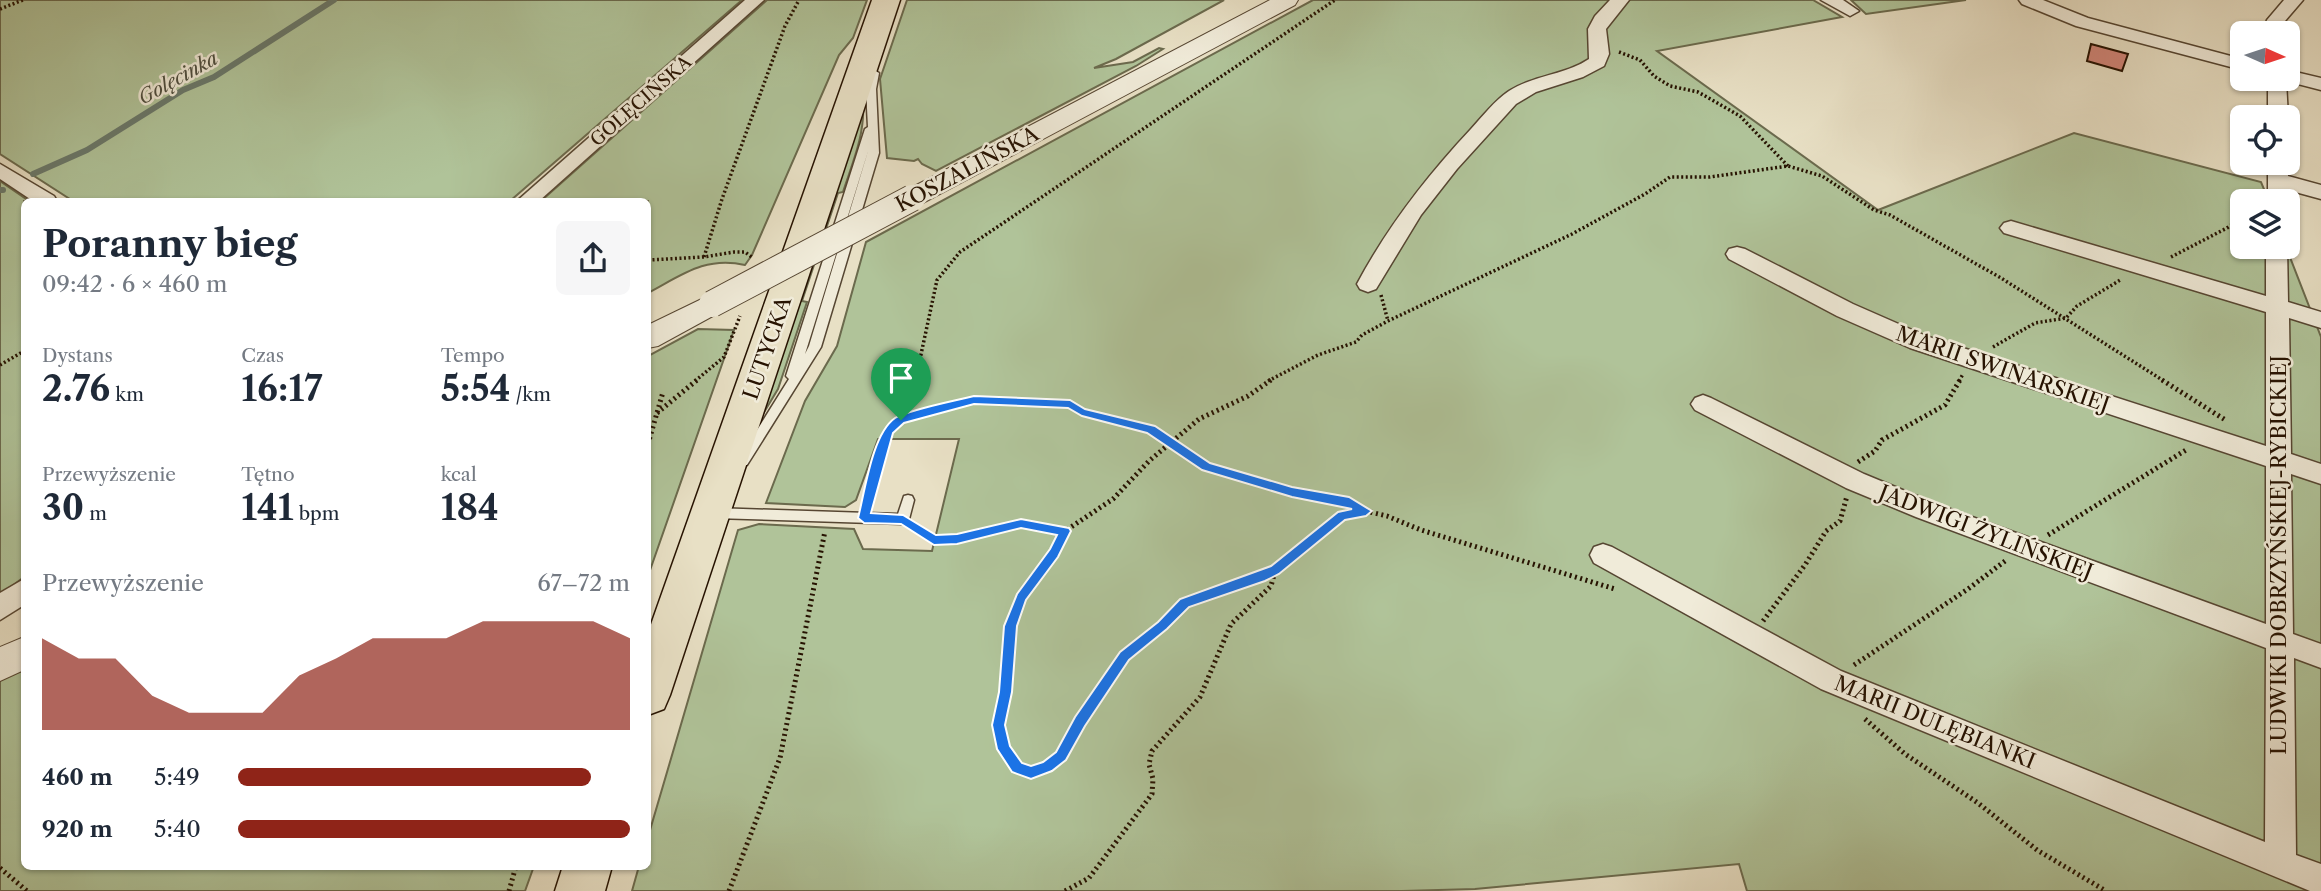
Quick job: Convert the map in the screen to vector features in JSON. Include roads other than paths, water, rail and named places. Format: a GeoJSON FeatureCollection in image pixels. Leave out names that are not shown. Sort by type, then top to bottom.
{"type":"FeatureCollection","features":[{"type":"Feature","properties":{"kind":"main road","name":"LUTYCKA"},"geometry":{"type":"LineString","coordinates":[[651,686],[886,0]]}},
{"type":"Feature","properties":{"kind":"main road"},"geometry":{"type":"LineString","coordinates":[[580,891],[587,870]]}},
{"type":"Feature","properties":{"kind":"street","name":"GOLĘCIŃSKA"},"geometry":{"type":"LineString","coordinates":[[530,198],[755,0]]}},
{"type":"Feature","properties":{"kind":"street","name":"KOSZALIŃSKA"},"geometry":{"type":"LineString","coordinates":[[651,336],[1287,0]]}},
{"type":"Feature","properties":{"kind":"street"},"geometry":{"type":"LineString","coordinates":[[1368,284],[1383,253],[1462,149],[1518,92],[1581,71],[1597,62],[1601,48],[1596,36],[1600,23],[1620,0]]}},
{"type":"Feature","properties":{"kind":"street"},"geometry":{"type":"LineString","coordinates":[[1830,0],[1850,11]]}},
{"type":"Feature","properties":{"kind":"street"},"geometry":{"type":"LineString","coordinates":[[2028,0],[2082,22],[2230,62]]}},
{"type":"Feature","properties":{"kind":"street"},"geometry":{"type":"LineString","coordinates":[[2276,21],[2294,0]]}},
{"type":"Feature","properties":{"kind":"street"},"geometry":{"type":"LineString","coordinates":[[2300,79],[2321,84]]}},
{"type":"Feature","properties":{"kind":"street"},"geometry":{"type":"LineString","coordinates":[[0,170],[42,198]]}},
{"type":"Feature","properties":{"kind":"street"},"geometry":{"type":"LineString","coordinates":[[2278,181],[2321,192]]}},
{"type":"Feature","properties":{"kind":"street"},"geometry":{"type":"LineString","coordinates":[[2011,228],[2321,320]]}},
{"type":"Feature","properties":{"kind":"street","name":"MARII SWINARSKIEJ"},"geometry":{"type":"LineString","coordinates":[[1737,254],[1845,310],[1918,342],[2321,474]]}},
{"type":"Feature","properties":{"kind":"street","name":"LUDWIKI DOBRZYŃSKIEJ-RYBICKIEJ"},"geometry":{"type":"LineString","coordinates":[[2277,259],[2281,863]]}},
{"type":"Feature","properties":{"kind":"street","name":"JADWIGI ŻYLIŃSKIEJ"},"geometry":{"type":"LineString","coordinates":[[1703,404],[1855,481],[2024,548],[2321,656]]}},
{"type":"Feature","properties":{"kind":"street","name":"MARII DULĘBIANKI"},"geometry":{"type":"LineString","coordinates":[[1603,555],[1750,638],[1831,680],[2321,880]]}},
{"type":"Feature","properties":{"kind":"street"},"geometry":{"type":"LineString","coordinates":[[0,608],[21,592]]}},
{"type":"Feature","properties":{"kind":"street"},"geometry":{"type":"LineString","coordinates":[[0,665],[21,654]]}},
{"type":"Feature","properties":{"kind":"lane"},"geometry":{"type":"LineString","coordinates":[[710,513],[815,347],[874,153],[871,89],[897,0]]}},
{"type":"Feature","properties":{"kind":"lane"},"geometry":{"type":"LineString","coordinates":[[710,513],[903,519],[908,500]]}},
{"type":"Feature","properties":{"kind":"waterway","name":"Golęcinka"},"geometry":{"type":"LineString","coordinates":[[33,174],[87,150],[183,90],[214,77],[334,0]]}}]}
